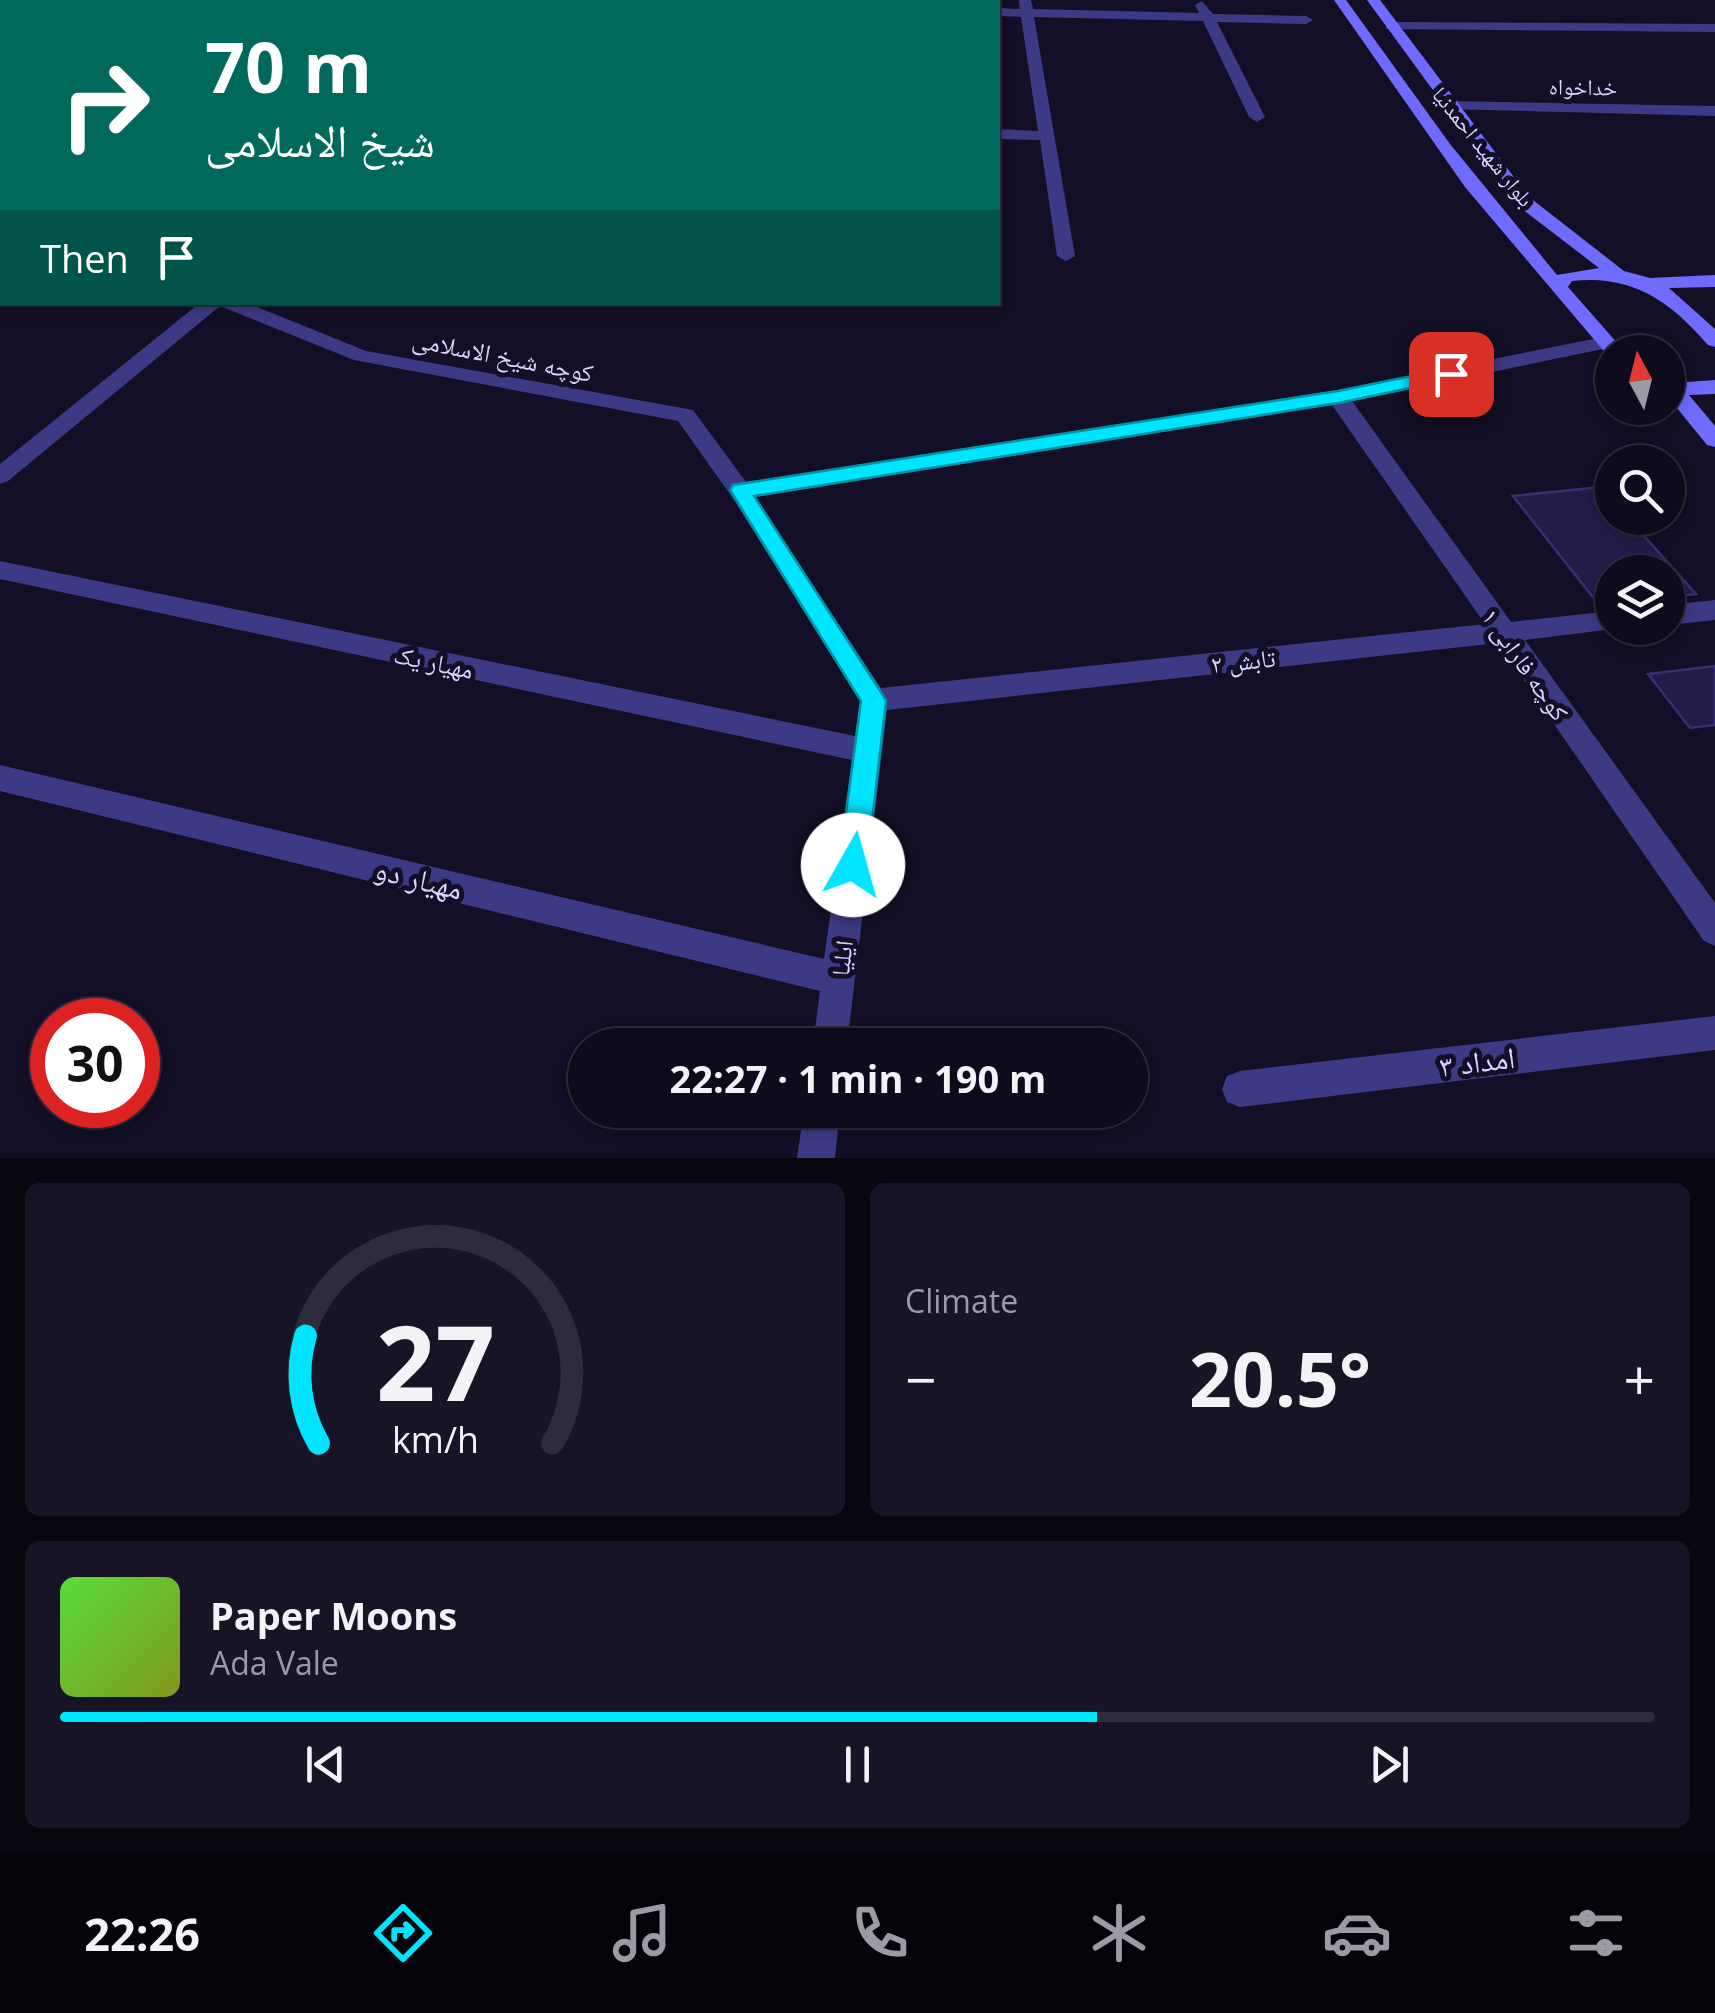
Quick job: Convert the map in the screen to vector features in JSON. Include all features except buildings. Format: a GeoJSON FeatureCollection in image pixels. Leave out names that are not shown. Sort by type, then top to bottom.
{"type":"FeatureCollection","features":[{"type":"Feature","properties":{"kind":"main road","name":"بلوار شهید احمدنیا"},"geometry":{"type":"LineString","coordinates":[[1340,0],[1458,169],[1598,335]]}},
{"type":"Feature","properties":{"kind":"main road","name":"بلوار شهید احمدنیا"},"geometry":{"type":"LineString","coordinates":[[1373,0],[1523,201],[1614,272]]}},
{"type":"Feature","properties":{"kind":"main road"},"geometry":{"type":"LineString","coordinates":[[1558,288],[1564,276],[1614,272],[1653,283],[1715,281]]}},
{"type":"Feature","properties":{"kind":"main road"},"geometry":{"type":"LineString","coordinates":[[1653,283],[1715,341]]}},
{"type":"Feature","properties":{"kind":"main road"},"geometry":{"type":"LineString","coordinates":[[1685,388],[1715,387]]}},
{"type":"Feature","properties":{"kind":"main road"},"geometry":{"type":"LineString","coordinates":[[1685,404],[1715,440]]}},
{"type":"Feature","properties":{"kind":"street"},"geometry":{"type":"LineString","coordinates":[[1201,0],[1257,118]]}},
{"type":"Feature","properties":{"kind":"street"},"geometry":{"type":"LineString","coordinates":[[1026,6],[1066,256]]}},
{"type":"Feature","properties":{"kind":"street"},"geometry":{"type":"LineString","coordinates":[[1000,12],[1026,6],[1306,20]]}},
{"type":"Feature","properties":{"kind":"street"},"geometry":{"type":"LineString","coordinates":[[1392,26],[1715,28]]}},
{"type":"Feature","properties":{"kind":"street","name":"خداخواه"},"geometry":{"type":"LineString","coordinates":[[1450,106],[1715,111]]}},
{"type":"Feature","properties":{"kind":"street"},"geometry":{"type":"LineString","coordinates":[[1000,134],[1048,136]]}},
{"type":"Feature","properties":{"kind":"street"},"geometry":{"type":"LineString","coordinates":[[0,476],[209,305]]}},
{"type":"Feature","properties":{"kind":"street","name":"کوچه شیخ الاسلامی"},"geometry":{"type":"LineString","coordinates":[[234,305],[361,356],[686,415],[740,490]]}},
{"type":"Feature","properties":{"kind":"street"},"geometry":{"type":"LineString","coordinates":[[874,700],[740,490],[1338,397],[1595,351]]}},
{"type":"Feature","properties":{"kind":"street","name":"۱ کوچه فارابی"},"geometry":{"type":"LineString","coordinates":[[1338,397],[1715,930]]}},
{"type":"Feature","properties":{"kind":"street","name":"مهیار یک"},"geometry":{"type":"LineString","coordinates":[[0,570],[867,752]]}},
{"type":"Feature","properties":{"kind":"street"},"geometry":{"type":"LineString","coordinates":[[1685,613],[1715,610]]}},
{"type":"Feature","properties":{"kind":"street","name":"تابش ۲"},"geometry":{"type":"LineString","coordinates":[[874,700],[1595,623]]}},
{"type":"Feature","properties":{"kind":"street","name":"ایلیا"},"geometry":{"type":"LineString","coordinates":[[832,1028],[874,700]]}},
{"type":"Feature","properties":{"kind":"street","name":"مهیار دو"},"geometry":{"type":"LineString","coordinates":[[0,778],[839,979]]}},
{"type":"Feature","properties":{"kind":"street","name":"امداد ۳"},"geometry":{"type":"LineString","coordinates":[[1240,1089],[1715,1033]]}},
{"type":"Feature","properties":{"kind":"street"},"geometry":{"type":"LineString","coordinates":[[816,1158],[820,1128]]}},
{"type":"Feature","properties":{"kind":"route"},"geometry":{"type":"LineString","coordinates":[[853,865],[874,700],[740,490],[1338,397],[1451,374]]}}]}
